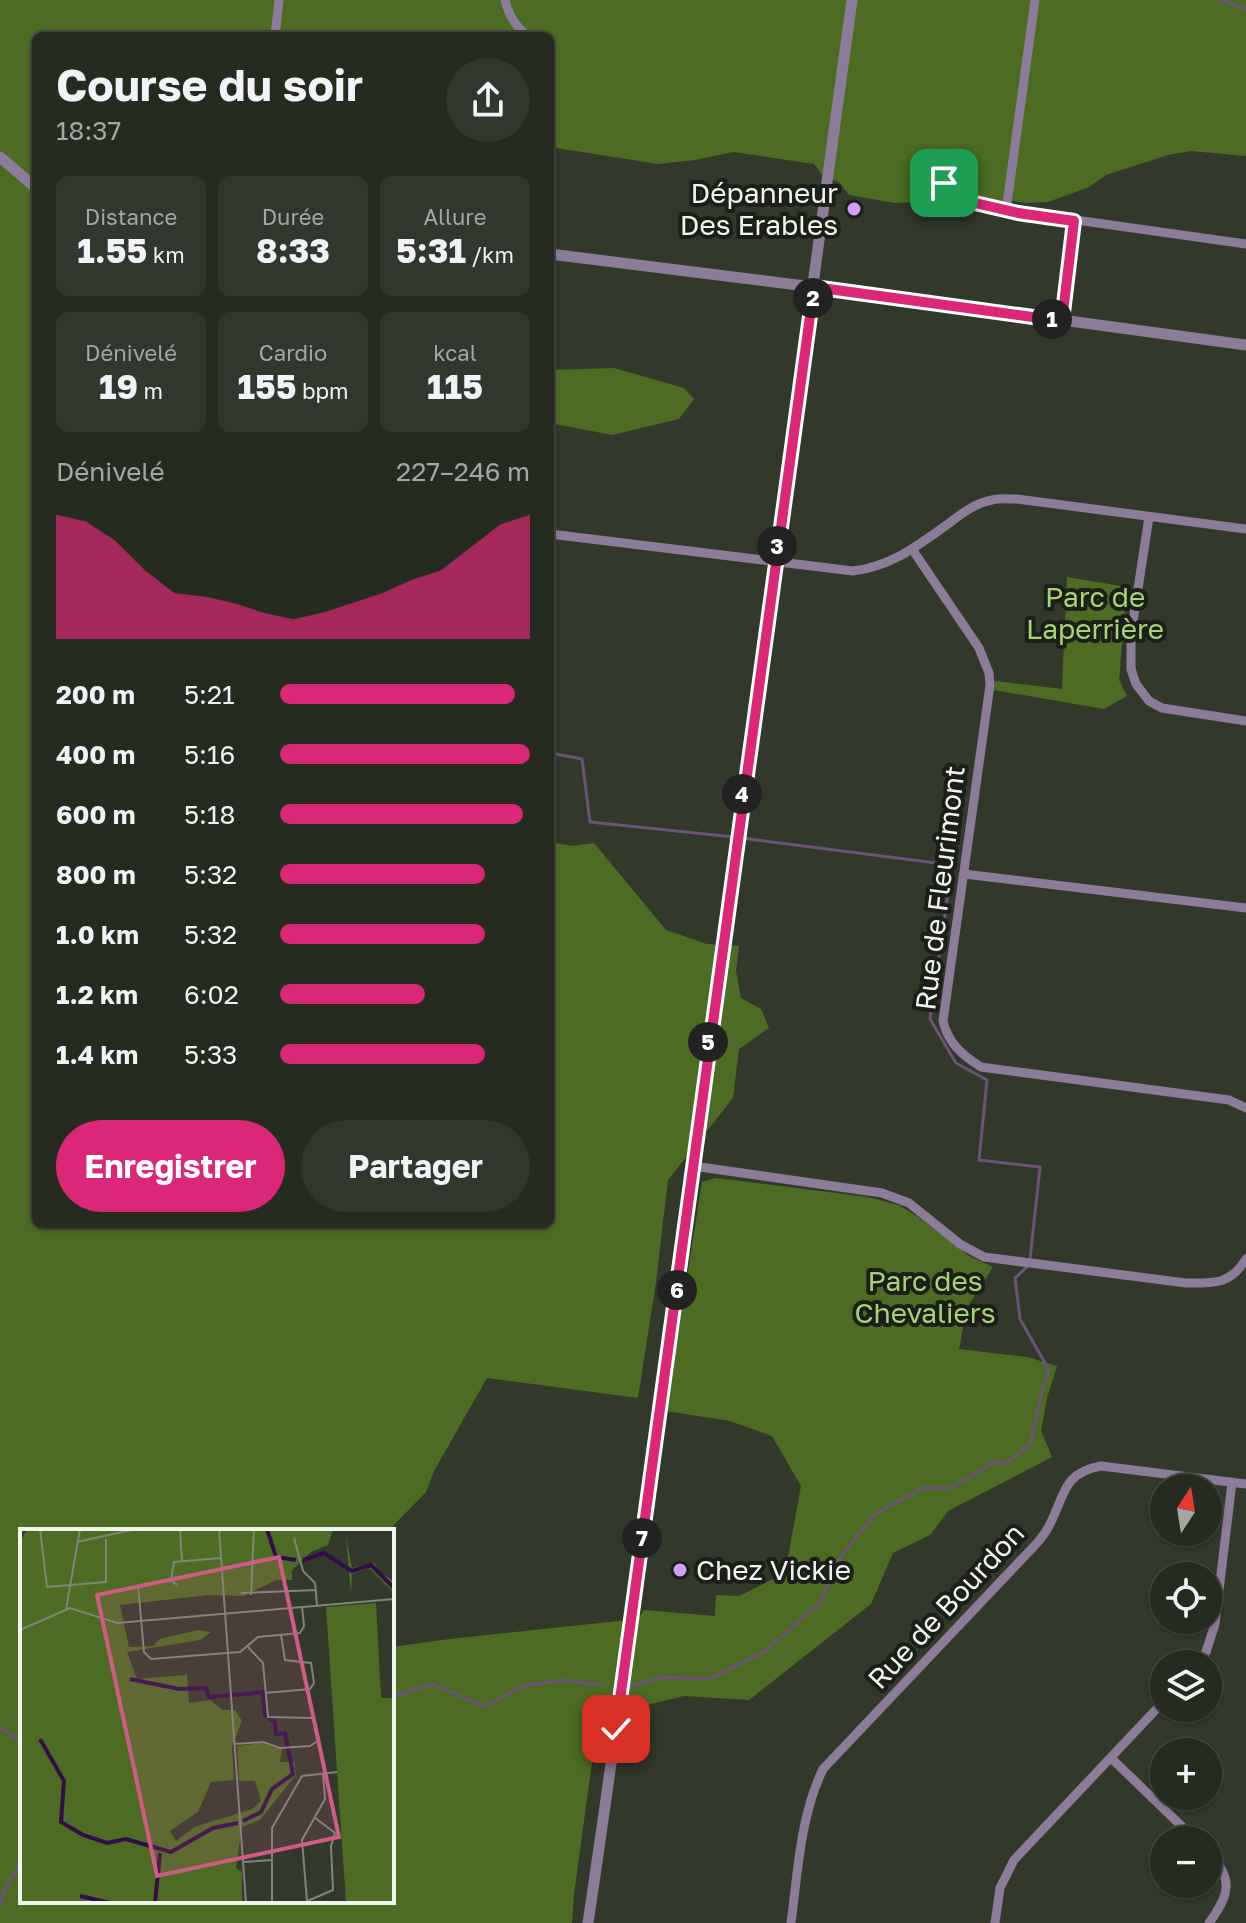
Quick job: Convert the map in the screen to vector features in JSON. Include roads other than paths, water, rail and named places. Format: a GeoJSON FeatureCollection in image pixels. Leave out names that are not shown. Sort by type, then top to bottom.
{"type":"FeatureCollection","features":[{"type":"Feature","properties":{"kind":"street"},"geometry":{"type":"LineString","coordinates":[[275,32],[279,0]]}},
{"type":"Feature","properties":{"kind":"street"},"geometry":{"type":"LineString","coordinates":[[505,0],[514,25],[522,32]]}},
{"type":"Feature","properties":{"kind":"street"},"geometry":{"type":"LineString","coordinates":[[588,1923],[852,0]]}},
{"type":"Feature","properties":{"kind":"street"},"geometry":{"type":"LineString","coordinates":[[1006,211],[1035,0]]}},
{"type":"Feature","properties":{"kind":"street"},"geometry":{"type":"LineString","coordinates":[[0,157],[32,185]]}},
{"type":"Feature","properties":{"kind":"street"},"geometry":{"type":"LineString","coordinates":[[944,183],[962,200],[1006,211],[1246,244]]}},
{"type":"Feature","properties":{"kind":"street"},"geometry":{"type":"LineString","coordinates":[[1062,321],[1074,221]]}},
{"type":"Feature","properties":{"kind":"street"},"geometry":{"type":"LineString","coordinates":[[554,254],[1246,345]]}},
{"type":"Feature","properties":{"kind":"street"},"geometry":{"type":"LineString","coordinates":[[554,534],[853,571],[874,568],[912,549],[970,508],[992,500],[1017,499],[1246,529]]}},
{"type":"Feature","properties":{"kind":"street"},"geometry":{"type":"LineString","coordinates":[[1149,517],[1131,634],[1131,669],[1136,684],[1149,701],[1162,708],[1246,721]]}},
{"type":"Feature","properties":{"kind":"street","name":"Rue de Fleurimont"},"geometry":{"type":"LineString","coordinates":[[912,549],[969,632],[989,673],[990,685],[943,1021],[950,1040],[964,1056],[981,1067],[1229,1100],[1246,1108]]}},
{"type":"Feature","properties":{"kind":"street"},"geometry":{"type":"LineString","coordinates":[[964,874],[1246,908]]}},
{"type":"Feature","properties":{"kind":"street"},"geometry":{"type":"LineString","coordinates":[[693,1166],[882,1193],[909,1203],[960,1244],[984,1257],[1186,1283],[1214,1283],[1227,1279],[1246,1259]]}},
{"type":"Feature","properties":{"kind":"street","name":"Rue de Bourdon"},"geometry":{"type":"LineString","coordinates":[[791,1923],[806,1813],[823,1769],[1038,1542],[1049,1527],[1061,1494],[1072,1478],[1087,1468],[1101,1466],[1246,1484]]}},
{"type":"Feature","properties":{"kind":"street"},"geometry":{"type":"LineString","coordinates":[[1207,1650],[1215,1624],[1232,1482]]}},
{"type":"Feature","properties":{"kind":"street"},"geometry":{"type":"LineString","coordinates":[[995,1923],[1000,1888],[1014,1860],[1150,1716]]}},
{"type":"Feature","properties":{"kind":"street"},"geometry":{"type":"LineString","coordinates":[[1111,1758],[1181,1826]]}},
{"type":"Feature","properties":{"kind":"street"},"geometry":{"type":"LineString","coordinates":[[1209,1923],[1223,1904],[1227,1889],[1222,1868]]}},
{"type":"Feature","properties":{"kind":"waterway"},"geometry":{"type":"LineString","coordinates":[[1221,0],[1246,9]]}},
{"type":"Feature","properties":{"kind":"waterway"},"geometry":{"type":"LineString","coordinates":[[554,754],[582,759],[590,822],[734,837]]}},
{"type":"Feature","properties":{"kind":"waterway"},"geometry":{"type":"LineString","coordinates":[[741,838],[952,865],[930,1019],[956,1063],[987,1080],[979,1160],[1040,1167],[1030,1259]]}},
{"type":"Feature","properties":{"kind":"waterway"},"geometry":{"type":"LineString","coordinates":[[629,1687],[662,1677],[710,1679],[767,1650],[820,1602],[842,1555],[875,1514],[922,1488],[951,1488],[996,1461],[1005,1464],[1030,1445],[1049,1370],[1020,1319],[1015,1278],[1028,1266]]}},
{"type":"Feature","properties":{"kind":"waterway"},"geometry":{"type":"LineString","coordinates":[[394,1696],[433,1684],[485,1707],[522,1686],[564,1680],[601,1685]]}},
{"type":"Feature","properties":{"kind":"waterway"},"geometry":{"type":"LineString","coordinates":[[0,1727],[20,1742]]}},
{"type":"Feature","properties":{"kind":"waterway"},"geometry":{"type":"LineString","coordinates":[[0,1906],[5,1888],[18,1868],[20,1856]]}},
{"type":"Feature","properties":{"kind":"place","name":"Dépanneur Des Erables"},"geometry":{"type":"Point","coordinates":[854,209]}},
{"type":"Feature","properties":{"kind":"place","name":"Chez Vickie"},"geometry":{"type":"Point","coordinates":[680,1570]}},
{"type":"Feature","properties":{"kind":"park label","name":"Parc de Laperrière"},"geometry":{"type":"Point","coordinates":[1095,613]}},
{"type":"Feature","properties":{"kind":"park label","name":"Parc des Chevaliers"},"geometry":{"type":"Point","coordinates":[925,1297]}}]}
